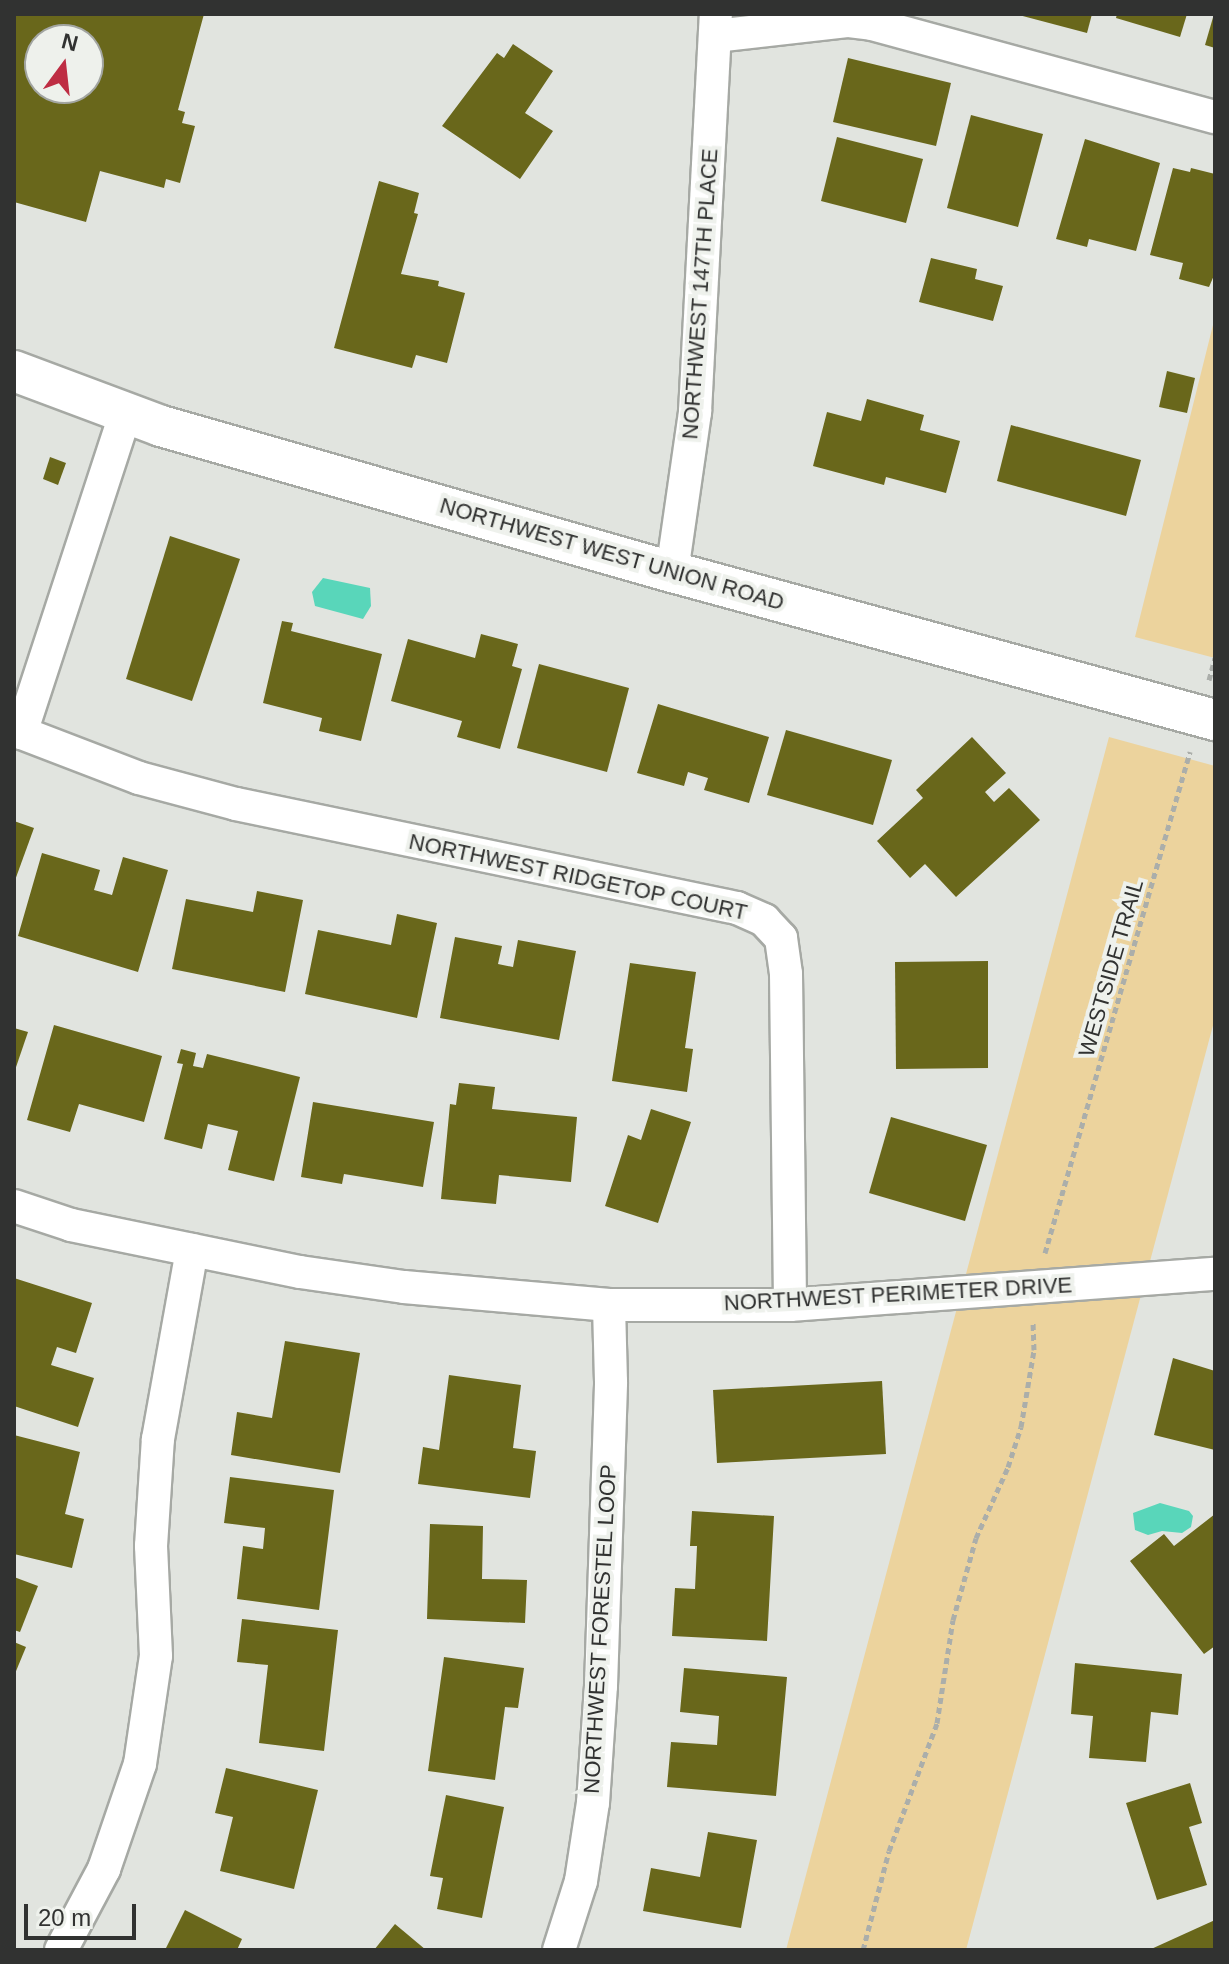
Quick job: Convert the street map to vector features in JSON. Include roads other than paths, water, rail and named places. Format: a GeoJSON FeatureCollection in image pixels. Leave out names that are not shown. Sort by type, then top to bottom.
{"type":"FeatureCollection","features":[{"type":"Feature","properties":{"kind":"street"},"geometry":{"type":"LineString","coordinates":[[716,25],[849,21],[872,24],[1215,117]]}},
{"type":"Feature","properties":{"kind":"street","name":"NORTHWEST 147TH PLACE"},"geometry":{"type":"LineString","coordinates":[[672,572],[695,412],[716,25]]}},
{"type":"Feature","properties":{"kind":"street","name":"NORTHWEST WEST UNION ROAD"},"geometry":{"type":"LineString","coordinates":[[14,371],[125,414],[672,572],[1207,718]]}},
{"type":"Feature","properties":{"kind":"street"},"geometry":{"type":"LineString","coordinates":[[18,732],[125,414]]}},
{"type":"Feature","properties":{"kind":"street","name":"NORTHWEST RIDGETOP COURT"},"geometry":{"type":"LineString","coordinates":[[18,732],[139,778],[236,804],[737,908],[764,920],[781,938],[786,974],[790,1305]]}},
{"type":"Feature","properties":{"kind":"street","name":"NORTHWEST PERIMETER DRIVE"},"geometry":{"type":"LineString","coordinates":[[14,1206],[71,1225],[192,1250],[404,1287],[609,1305],[790,1305],[1215,1274]]}},
{"type":"Feature","properties":{"kind":"street"},"geometry":{"type":"LineString","coordinates":[[61,1950],[104,1869],[140,1764],[156,1656],[151,1546],[158,1439],[192,1250]]}},
{"type":"Feature","properties":{"kind":"street","name":"NORTHWEST FORESTEL LOOP"},"geometry":{"type":"LineString","coordinates":[[559,1950],[581,1881],[593,1803],[609,1428],[609,1305]]}}]}
